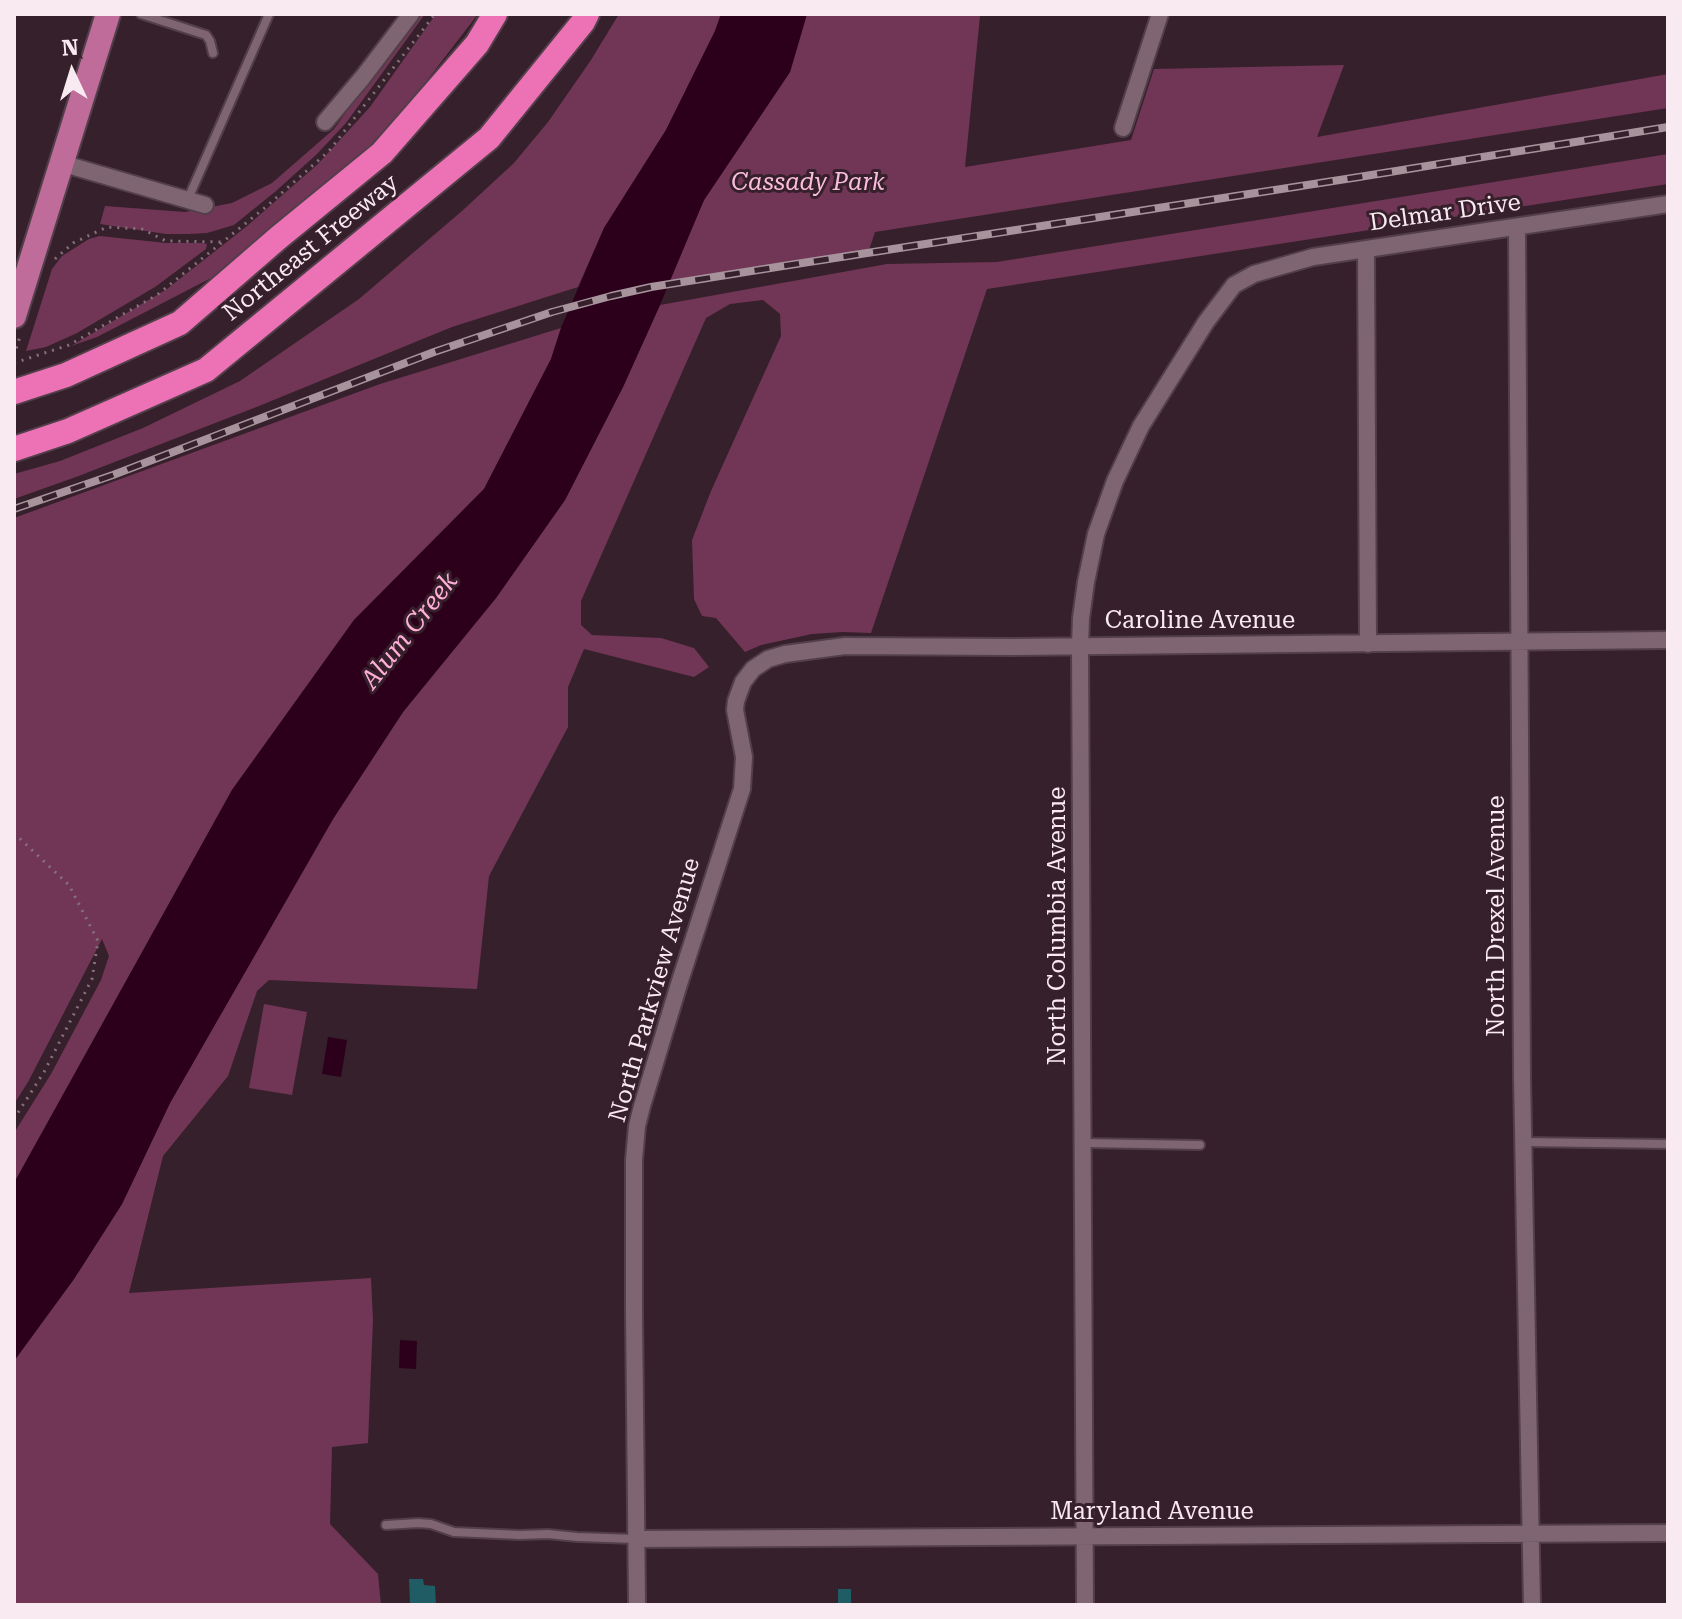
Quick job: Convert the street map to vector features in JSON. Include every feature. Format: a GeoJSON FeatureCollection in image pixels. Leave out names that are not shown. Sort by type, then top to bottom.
{"type":"FeatureCollection","features":[{"type":"Feature","properties":{"kind":"highway","name":"Northeast Freeway"},"geometry":{"type":"LineString","coordinates":[[14,392],[66,375],[180,323],[382,153],[477,44],[495,14]]}},
{"type":"Feature","properties":{"kind":"highway","name":"Northeast Freeway"},"geometry":{"type":"LineString","coordinates":[[14,449],[68,431],[206,370],[489,138],[587,14]]}},
{"type":"Feature","properties":{"kind":"main road"},"geometry":{"type":"LineString","coordinates":[[19,320],[32,262],[108,14]]}},
{"type":"Feature","properties":{"kind":"street"},"geometry":{"type":"LineString","coordinates":[[325,122],[411,14]]}},
{"type":"Feature","properties":{"kind":"street"},"geometry":{"type":"LineString","coordinates":[[1123,128],[1160,14]]}},
{"type":"Feature","properties":{"kind":"street"},"geometry":{"type":"LineString","coordinates":[[61,163],[205,205]]}},
{"type":"Feature","properties":{"kind":"street","name":"Delmar Drive"},"geometry":{"type":"LineString","coordinates":[[1234,285],[1254,274],[1313,257],[1668,204]]}},
{"type":"Feature","properties":{"kind":"street","name":"North Drexel Avenue"},"geometry":{"type":"LineString","coordinates":[[1517,227],[1523,1142],[1532,1605]]}},
{"type":"Feature","properties":{"kind":"street"},"geometry":{"type":"LineString","coordinates":[[1366,249],[1368,644]]}},
{"type":"Feature","properties":{"kind":"street","name":"North Columbia Avenue"},"geometry":{"type":"LineString","coordinates":[[1085,1605],[1081,618],[1096,534],[1115,481],[1141,426],[1206,322],[1234,285]]}},
{"type":"Feature","properties":{"kind":"street","name":"Caroline Avenue"},"geometry":{"type":"LineString","coordinates":[[743,682],[753,669],[768,659],[845,646],[1668,640]]}},
{"type":"Feature","properties":{"kind":"street","name":"North Parkview Avenue"},"geometry":{"type":"LineString","coordinates":[[637,1605],[634,1160],[637,1126],[683,970],[742,789],[743,747],[735,710],[737,694],[743,682]]}},
{"type":"Feature","properties":{"kind":"street","name":"Maryland Avenue"},"geometry":{"type":"LineString","coordinates":[[636,1539],[1668,1533]]}},
{"type":"Feature","properties":{"kind":"lane"},"geometry":{"type":"LineString","coordinates":[[141,14],[206,35],[213,53]]}},
{"type":"Feature","properties":{"kind":"lane"},"geometry":{"type":"LineString","coordinates":[[188,200],[269,14]]}},
{"type":"Feature","properties":{"kind":"lane"},"geometry":{"type":"LineString","coordinates":[[1523,1142],[1668,1144]]}},
{"type":"Feature","properties":{"kind":"lane"},"geometry":{"type":"LineString","coordinates":[[1083,1143],[1200,1145]]}},
{"type":"Feature","properties":{"kind":"lane"},"geometry":{"type":"LineString","coordinates":[[386,1525],[418,1523],[454,1532],[636,1539]]}},
{"type":"Feature","properties":{"kind":"path"},"geometry":{"type":"LineString","coordinates":[[14,363],[69,345],[157,295],[222,242],[166,241],[142,229],[107,227],[32,262]]}},
{"type":"Feature","properties":{"kind":"path"},"geometry":{"type":"LineString","coordinates":[[14,356],[19,320]]}},
{"type":"Feature","properties":{"kind":"path"},"geometry":{"type":"LineString","coordinates":[[14,833],[69,885],[98,941],[92,979],[44,1072],[14,1119]]}},
{"type":"Feature","properties":{"kind":"green space"},"geometry":{"type":"Polygon","coordinates":[[[417,14],[425,14],[346,123],[317,154],[234,225],[207,233],[166,234],[100,224],[105,206],[185,212],[232,203],[272,183],[334,129],[417,14]]]}},
{"type":"Feature","properties":{"kind":"green space"},"geometry":{"type":"Polygon","coordinates":[[[436,14],[478,14],[415,96],[322,194],[271,237],[213,277],[97,337],[71,346],[167,289],[247,226],[318,164],[370,107],[436,14]]]}},
{"type":"Feature","properties":{"kind":"green space"},"geometry":{"type":"Polygon","coordinates":[[[619,14],[721,14],[666,130],[604,228],[578,287],[452,327],[259,406],[14,499],[14,474],[60,461],[143,428],[240,381],[359,299],[514,163],[548,122],[619,14]]]}},
{"type":"Feature","properties":{"kind":"green space","name":"Cassady Park"},"geometry":{"type":"Polygon","coordinates":[[[807,14],[1152,14],[980,16],[965,167],[1131,140],[1154,69],[1344,65],[1317,137],[1668,74],[1668,108],[875,232],[868,253],[666,285],[704,200],[790,72],[807,14]]]}},
{"type":"Feature","properties":{"kind":"green space"},"geometry":{"type":"Polygon","coordinates":[[[1668,154],[1668,184],[987,289],[871,633],[812,634],[761,645],[745,652],[716,618],[702,616],[694,599],[692,540],[781,336],[780,314],[763,300],[730,304],[706,318],[581,601],[581,625],[592,635],[661,638],[694,648],[709,667],[694,677],[584,649],[568,687],[568,727],[489,876],[477,989],[269,980],[257,991],[228,1076],[163,1156],[129,1293],[371,1278],[373,1320],[368,1443],[332,1447],[330,1524],[378,1574],[381,1605],[14,1605],[14,1361],[74,1279],[122,1204],[170,1103],[333,819],[403,712],[496,598],[565,500],[623,387],[660,305],[887,264],[997,262],[1668,154]]]}},
{"type":"Feature","properties":{"kind":"green space"},"geometry":{"type":"Polygon","coordinates":[[[100,236],[207,244],[206,249],[155,287],[77,333],[46,347],[26,351],[52,269],[62,256],[89,239],[100,236]]]}},
{"type":"Feature","properties":{"kind":"green space"},"geometry":{"type":"Polygon","coordinates":[[[561,328],[551,359],[484,489],[354,620],[232,790],[14,1183],[14,1133],[51,1074],[101,980],[109,956],[102,939],[14,1104],[14,518],[380,384],[561,328]]]}},
{"type":"Feature","properties":{"kind":"green space"},"geometry":{"type":"Polygon","coordinates":[[[264,1004],[307,1012],[292,1095],[249,1088],[264,1004]]]}},
{"type":"Feature","properties":{"kind":"water","name":"Alum Creek"},"geometry":{"type":"Polygon","coordinates":[[[721,14],[807,14],[790,72],[704,200],[623,387],[565,500],[496,598],[403,712],[333,819],[170,1103],[122,1204],[74,1279],[14,1361],[14,1183],[232,790],[354,620],[484,489],[551,359],[604,228],[666,130],[721,14]]]}},
{"type":"Feature","properties":{"kind":"water"},"geometry":{"type":"Polygon","coordinates":[[[328,1037],[347,1040],[341,1077],[322,1074],[328,1037]]]}},
{"type":"Feature","properties":{"kind":"water"},"geometry":{"type":"Polygon","coordinates":[[[400,1340],[417,1341],[416,1369],[399,1368],[400,1340]]]}},
{"type":"Feature","properties":{"kind":"building"},"geometry":{"type":"Polygon","coordinates":[[[409,1579],[423,1579],[424,1585],[435,1586],[436,1605],[410,1605],[409,1579]]]}},
{"type":"Feature","properties":{"kind":"building"},"geometry":{"type":"Polygon","coordinates":[[[838,1589],[851,1589],[851,1605],[838,1605],[838,1589]]]}},
{"type":"Feature","properties":{"kind":"railway"},"geometry":{"type":"LineString","coordinates":[[14,509],[113,475],[434,352],[552,312],[611,296],[651,287],[1668,127]]}}]}
